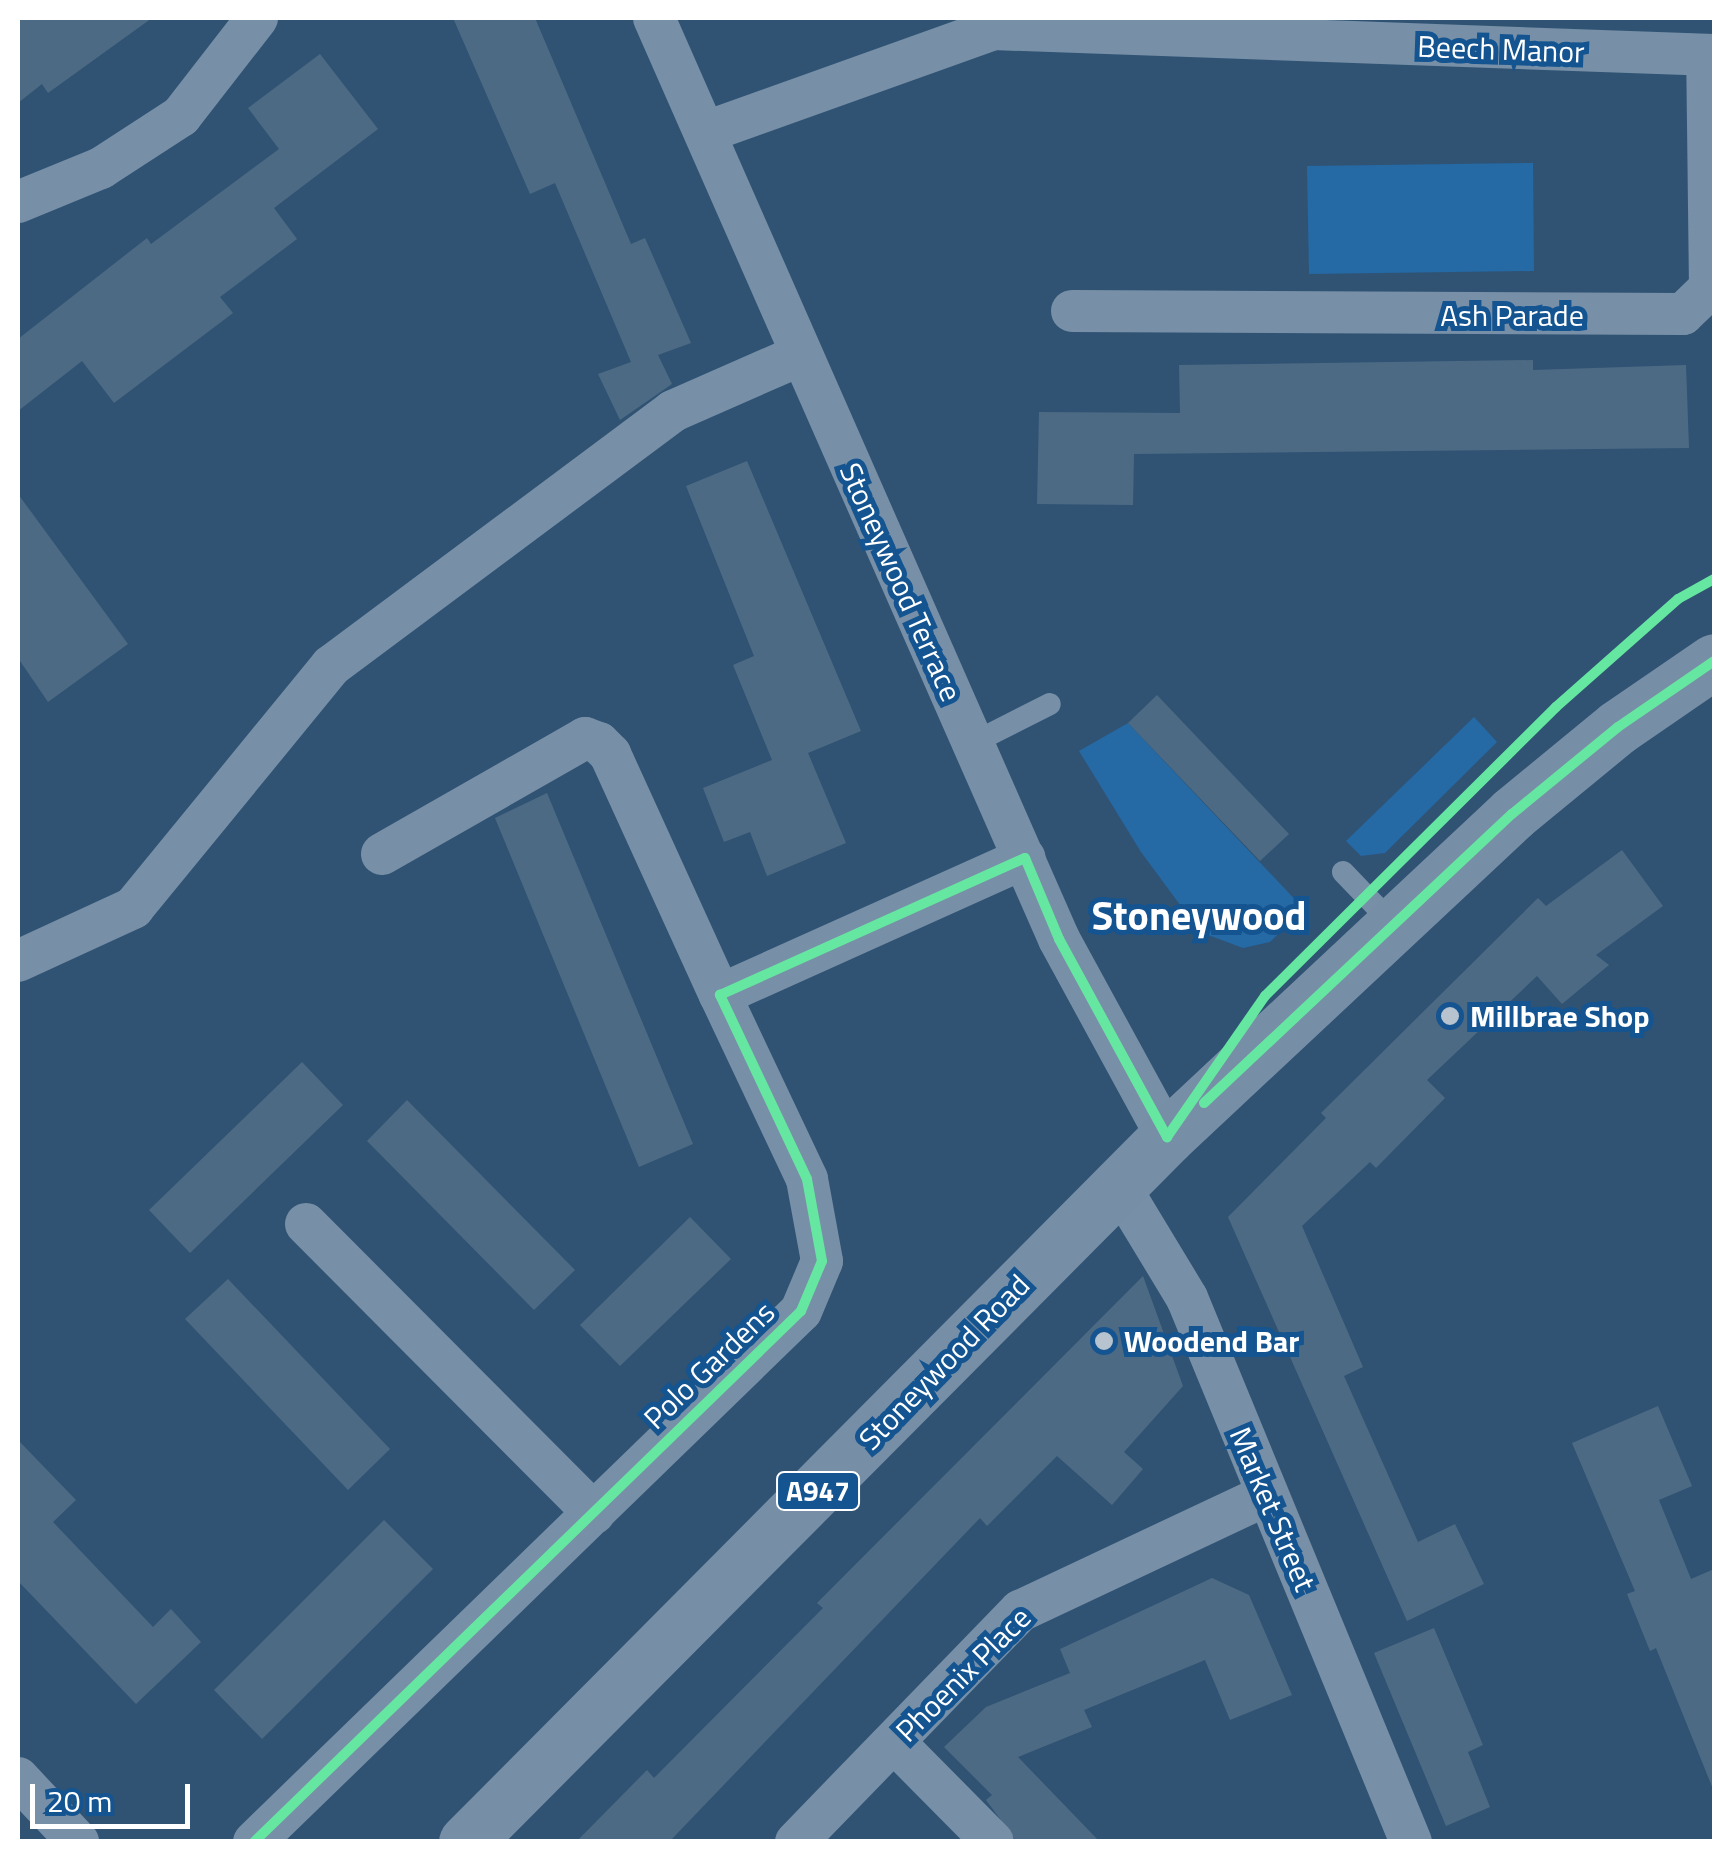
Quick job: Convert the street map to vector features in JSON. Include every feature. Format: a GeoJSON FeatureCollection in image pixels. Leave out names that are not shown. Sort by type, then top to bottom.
{"type":"FeatureCollection","features":[{"type":"Feature","properties":{"kind":"main road","name":"A947"},"geometry":{"type":"LineString","coordinates":[[1167,1137],[1559,774],[1714,661]]}},
{"type":"Feature","properties":{"kind":"main road","name":"Stoneywood Road"},"geometry":{"type":"LineString","coordinates":[[466,1842],[1167,1137]]}},
{"type":"Feature","properties":{"kind":"street"},"geometry":{"type":"LineString","coordinates":[[18,202],[101,168],[181,116],[257,18]]}},
{"type":"Feature","properties":{"kind":"street","name":"Stoneywood Terrace"},"geometry":{"type":"LineString","coordinates":[[654,18],[706,132],[798,356],[1059,939],[1167,1137]]}},
{"type":"Feature","properties":{"kind":"street","name":"Beech Manor"},"geometry":{"type":"LineString","coordinates":[[706,132],[993,29],[1711,56]]}},
{"type":"Feature","properties":{"kind":"street","name":"Ash Parade"},"geometry":{"type":"LineString","coordinates":[[1072,311],[1684,314],[1710,288],[1711,56]]}},
{"type":"Feature","properties":{"kind":"street"},"geometry":{"type":"LineString","coordinates":[[18,961],[133,908],[332,666],[672,411],[798,356]]}},
{"type":"Feature","properties":{"kind":"street","name":"Polo Gardens"},"geometry":{"type":"LineString","coordinates":[[254,1842],[801,1311],[822,1261],[807,1179],[610,754],[599,742],[584,738],[382,854]]}},
{"type":"Feature","properties":{"kind":"street"},"geometry":{"type":"LineString","coordinates":[[720,994],[1025,858]]}},
{"type":"Feature","properties":{"kind":"street","name":"Market Street"},"geometry":{"type":"LineString","coordinates":[[1118,1184],[1187,1298],[1412,1842]]}},
{"type":"Feature","properties":{"kind":"street"},"geometry":{"type":"LineString","coordinates":[[306,1224],[594,1512]]}},
{"type":"Feature","properties":{"kind":"street","name":"Phoenix Place"},"geometry":{"type":"LineString","coordinates":[[796,1842],[1020,1611],[1266,1494]]}},
{"type":"Feature","properties":{"kind":"street"},"geometry":{"type":"LineString","coordinates":[[895,1742],[993,1842]]}},
{"type":"Feature","properties":{"kind":"street"},"geometry":{"type":"LineString","coordinates":[[18,1778],[78,1842]]}},
{"type":"Feature","properties":{"kind":"lane"},"geometry":{"type":"LineString","coordinates":[[973,743],[1050,704]]}},
{"type":"Feature","properties":{"kind":"lane"},"geometry":{"type":"LineString","coordinates":[[1343,872],[1394,925]]}},
{"type":"Feature","properties":{"kind":"shaded area"},"geometry":{"type":"Polygon","coordinates":[[[1533,163],[1534,271],[1309,274],[1307,166],[1533,163]]]}},
{"type":"Feature","properties":{"kind":"shaded area"},"geometry":{"type":"Polygon","coordinates":[[[1474,717],[1497,742],[1385,853],[1361,856],[1346,841],[1474,717]]]}},
{"type":"Feature","properties":{"kind":"shaded area"},"geometry":{"type":"Polygon","coordinates":[[[1128,723],[1304,909],[1270,942],[1243,948],[1200,932],[1141,852],[1079,751],[1128,723]]]}},
{"type":"Feature","properties":{"kind":"building"},"geometry":{"type":"Polygon","coordinates":[[[18,18],[152,18],[48,93],[42,84],[18,103],[18,18]]]}},
{"type":"Feature","properties":{"kind":"building"},"geometry":{"type":"Polygon","coordinates":[[[453,18],[535,18],[631,244],[645,238],[691,343],[658,355],[672,384],[620,420],[598,374],[631,362],[555,183],[530,194],[453,18]]]}},
{"type":"Feature","properties":{"kind":"building"},"geometry":{"type":"Polygon","coordinates":[[[320,54],[378,129],[274,208],[297,239],[220,297],[233,313],[114,403],[82,361],[18,411],[18,339],[147,238],[151,244],[279,149],[248,108],[320,54]]]}},
{"type":"Feature","properties":{"kind":"building"},"geometry":{"type":"Polygon","coordinates":[[[1533,360],[1533,370],[1686,365],[1689,448],[1134,454],[1133,505],[1037,504],[1039,412],[1180,413],[1179,365],[1533,360]]]}},
{"type":"Feature","properties":{"kind":"building"},"geometry":{"type":"Polygon","coordinates":[[[747,461],[861,731],[808,753],[846,843],[767,876],[750,832],[724,842],[703,788],[772,760],[733,665],[754,656],[686,486],[747,461]]]}},
{"type":"Feature","properties":{"kind":"building"},"geometry":{"type":"Polygon","coordinates":[[[18,494],[128,644],[48,702],[18,658],[18,494]]]}},
{"type":"Feature","properties":{"kind":"building"},"geometry":{"type":"Polygon","coordinates":[[[1157,695],[1289,834],[1260,861],[1128,723],[1157,695]]]}},
{"type":"Feature","properties":{"kind":"building"},"geometry":{"type":"Polygon","coordinates":[[[547,793],[693,1144],[639,1167],[495,818],[547,793]]]}},
{"type":"Feature","properties":{"kind":"building"},"geometry":{"type":"Polygon","coordinates":[[[1622,850],[1663,906],[1596,955],[1609,965],[1562,1004],[1537,976],[1427,1080],[1445,1098],[1376,1168],[1370,1162],[1302,1226],[1363,1367],[1344,1376],[1418,1542],[1455,1524],[1484,1584],[1407,1621],[1228,1217],[1326,1118],[1321,1113],[1538,898],[1546,906],[1622,850]]]}},
{"type":"Feature","properties":{"kind":"building"},"geometry":{"type":"Polygon","coordinates":[[[302,1062],[343,1105],[190,1253],[149,1210],[302,1062]]]}},
{"type":"Feature","properties":{"kind":"building"},"geometry":{"type":"Polygon","coordinates":[[[407,1100],[575,1270],[534,1310],[367,1141],[407,1100]]]}},
{"type":"Feature","properties":{"kind":"building"},"geometry":{"type":"Polygon","coordinates":[[[690,1217],[731,1259],[620,1366],[580,1325],[690,1217]]]}},
{"type":"Feature","properties":{"kind":"building"},"geometry":{"type":"Polygon","coordinates":[[[1143,1276],[1183,1386],[1124,1452],[1143,1469],[1112,1505],[1057,1456],[987,1526],[980,1518],[669,1842],[576,1842],[647,1770],[654,1778],[823,1608],[817,1603],[1143,1276]]]}},
{"type":"Feature","properties":{"kind":"building"},"geometry":{"type":"Polygon","coordinates":[[[228,1279],[390,1449],[348,1490],[185,1319],[228,1279]]]}},
{"type":"Feature","properties":{"kind":"building"},"geometry":{"type":"Polygon","coordinates":[[[1658,1406],[1692,1486],[1659,1500],[1691,1579],[1714,1569],[1713,1789],[1656,1648],[1650,1651],[1627,1594],[1635,1591],[1572,1443],[1658,1406]]]}},
{"type":"Feature","properties":{"kind":"building"},"geometry":{"type":"Polygon","coordinates":[[[18,1440],[76,1500],[53,1522],[153,1627],[171,1609],[201,1642],[136,1704],[18,1581],[18,1440]]]}},
{"type":"Feature","properties":{"kind":"building"},"geometry":{"type":"Polygon","coordinates":[[[384,1520],[433,1569],[262,1739],[214,1690],[384,1520]]]}},
{"type":"Feature","properties":{"kind":"building"},"geometry":{"type":"Polygon","coordinates":[[[1212,1578],[1249,1595],[1292,1695],[1230,1720],[1205,1660],[1084,1710],[1092,1727],[1018,1757],[1100,1842],[1017,1842],[986,1800],[992,1795],[944,1747],[986,1707],[1070,1673],[1060,1649],[1212,1578]]]}},
{"type":"Feature","properties":{"kind":"building"},"geometry":{"type":"Polygon","coordinates":[[[1434,1628],[1483,1745],[1468,1752],[1490,1807],[1446,1826],[1374,1653],[1434,1628]]]}},
{"type":"Feature","properties":{"kind":"cycle path"},"geometry":{"type":"LineString","coordinates":[[1167,1137],[1265,996],[1556,707],[1678,599],[1714,579]]}},
{"type":"Feature","properties":{"kind":"cycle path"},"geometry":{"type":"LineString","coordinates":[[1204,1103],[1512,814],[1618,727],[1714,661]]}},
{"type":"Feature","properties":{"kind":"cycle path"},"geometry":{"type":"LineString","coordinates":[[254,1842],[801,1311],[822,1261],[807,1179],[720,995],[1025,858],[1059,939],[1167,1137]]}},
{"type":"Feature","properties":{"kind":"place","name":"Millbrae Shop"},"geometry":{"type":"Point","coordinates":[1450,1016]}},
{"type":"Feature","properties":{"kind":"place","name":"Woodend Bar"},"geometry":{"type":"Point","coordinates":[1104,1341]}},
{"type":"Feature","properties":{"kind":"district","name":"Stoneywood"},"geometry":{"type":"Point","coordinates":[1199,916]}}]}
